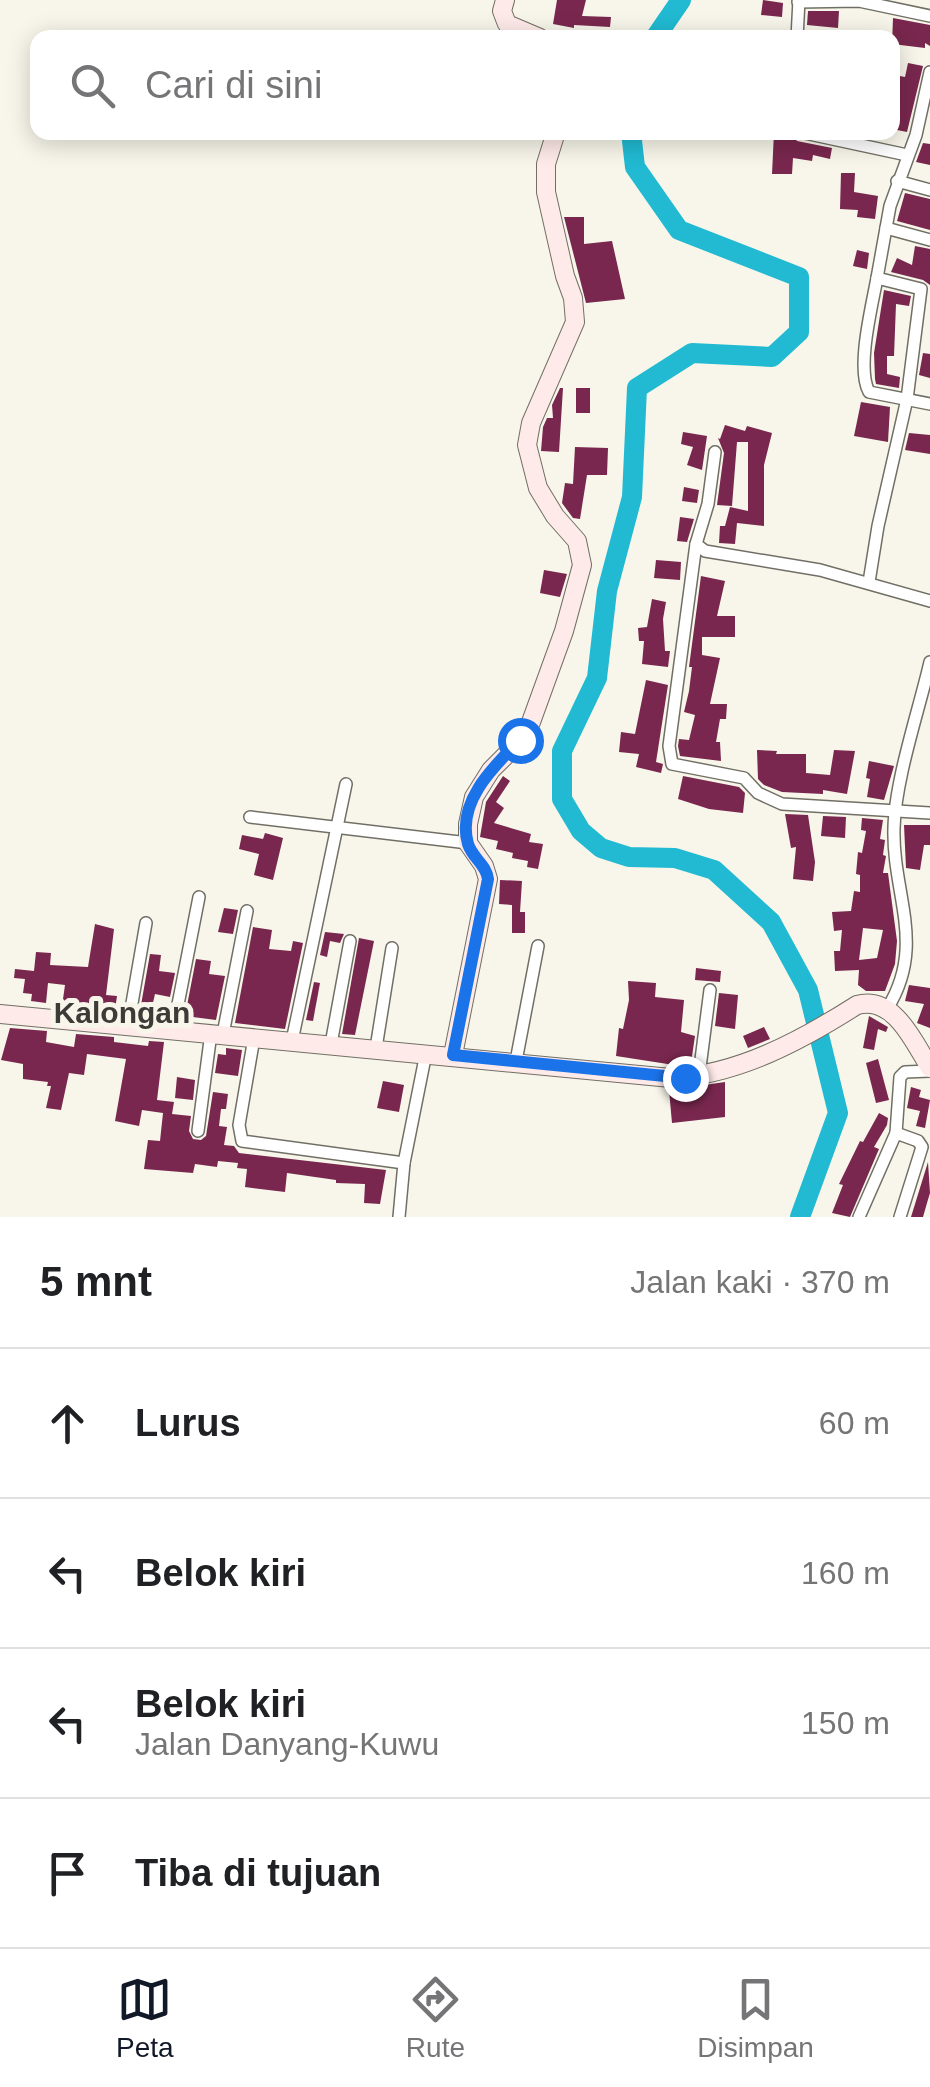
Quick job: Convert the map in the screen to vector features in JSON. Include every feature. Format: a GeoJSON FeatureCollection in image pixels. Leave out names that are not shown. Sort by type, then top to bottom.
{"type":"FeatureCollection","features":[{"type":"Feature","properties":{"kind":"street"},"geometry":{"type":"LineString","coordinates":[[505,0],[502,11],[507,24],[521,30]]}},
{"type":"Feature","properties":{"kind":"street"},"geometry":{"type":"LineString","coordinates":[[797,30],[798,1],[859,0],[930,16]]}},
{"type":"Feature","properties":{"kind":"street"},"geometry":{"type":"LineString","coordinates":[[930,72],[916,135],[896,181],[877,278],[864,380],[868,392],[930,404]]}},
{"type":"Feature","properties":{"kind":"street"},"geometry":{"type":"LineString","coordinates":[[916,135],[930,139]]}},
{"type":"Feature","properties":{"kind":"street"},"geometry":{"type":"LineString","coordinates":[[453,1055],[488,879],[468,844],[470,810],[480,785],[531,722],[564,631],[582,565],[577,541],[538,488],[527,445],[532,423],[575,322],[573,298],[564,276],[546,192],[546,164],[554,140]]}},
{"type":"Feature","properties":{"kind":"street"},"geometry":{"type":"LineString","coordinates":[[837,140],[906,155]]}},
{"type":"Feature","properties":{"kind":"street"},"geometry":{"type":"LineString","coordinates":[[896,181],[930,190]]}},
{"type":"Feature","properties":{"kind":"street"},"geometry":{"type":"LineString","coordinates":[[886,228],[930,240]]}},
{"type":"Feature","properties":{"kind":"street"},"geometry":{"type":"LineString","coordinates":[[869,582],[925,290],[877,278]]}},
{"type":"Feature","properties":{"kind":"street"},"geometry":{"type":"LineString","coordinates":[[715,452],[708,504],[696,544],[669,746],[672,764],[744,778],[758,793],[782,804],[930,813]]}},
{"type":"Feature","properties":{"kind":"street"},"geometry":{"type":"LineString","coordinates":[[696,544],[714,555],[820,570],[930,600]]}},
{"type":"Feature","properties":{"kind":"street"},"geometry":{"type":"LineString","coordinates":[[887,1009],[908,950],[895,854],[896,810],[930,662]]}},
{"type":"Feature","properties":{"kind":"street"},"geometry":{"type":"LineString","coordinates":[[292,1041],[346,784]]}},
{"type":"Feature","properties":{"kind":"street"},"geometry":{"type":"LineString","coordinates":[[250,817],[468,844]]}},
{"type":"Feature","properties":{"kind":"street"},"geometry":{"type":"LineString","coordinates":[[173,1030],[199,897]]}},
{"type":"Feature","properties":{"kind":"street"},"geometry":{"type":"LineString","coordinates":[[198,1131],[248,911]]}},
{"type":"Feature","properties":{"kind":"street"},"geometry":{"type":"LineString","coordinates":[[128,1026],[146,923]]}},
{"type":"Feature","properties":{"kind":"street"},"geometry":{"type":"LineString","coordinates":[[331,1044],[350,940]]}},
{"type":"Feature","properties":{"kind":"street"},"geometry":{"type":"LineString","coordinates":[[516,1061],[538,946]]}},
{"type":"Feature","properties":{"kind":"street"},"geometry":{"type":"LineString","coordinates":[[376,1048],[392,948]]}},
{"type":"Feature","properties":{"kind":"street"},"geometry":{"type":"LineString","coordinates":[[698,1075],[710,990]]}},
{"type":"Feature","properties":{"kind":"street"},"geometry":{"type":"LineString","coordinates":[[0,1014],[672,1078],[735,1066],[798,1040],[867,1002],[887,1009],[930,1069],[902,1074],[896,1134],[860,1217]]}},
{"type":"Feature","properties":{"kind":"street"},"geometry":{"type":"LineString","coordinates":[[254,1038],[238,1125],[242,1141],[404,1163]]}},
{"type":"Feature","properties":{"kind":"street"},"geometry":{"type":"LineString","coordinates":[[399,1217],[404,1163],[426,1053]]}},
{"type":"Feature","properties":{"kind":"street"},"geometry":{"type":"LineString","coordinates":[[896,1134],[918,1141],[922,1147],[900,1217]]}},
{"type":"Feature","properties":{"kind":"building"},"geometry":{"type":"Polygon","coordinates":[[[557,0],[586,0],[582,16],[611,17],[610,27],[553,24],[557,0]]]}},
{"type":"Feature","properties":{"kind":"building"},"geometry":{"type":"Polygon","coordinates":[[[763,0],[783,3],[782,17],[761,15],[763,0]]]}},
{"type":"Feature","properties":{"kind":"building"},"geometry":{"type":"Polygon","coordinates":[[[808,11],[839,11],[838,28],[807,25],[808,11]]]}},
{"type":"Feature","properties":{"kind":"building"},"geometry":{"type":"Polygon","coordinates":[[[893,18],[930,25],[930,46],[900,45],[900,30],[893,30],[893,18]]]}},
{"type":"Feature","properties":{"kind":"building"},"geometry":{"type":"Polygon","coordinates":[[[908,63],[923,66],[907,132],[900,131],[900,76],[905,77],[908,63]]]}},
{"type":"Feature","properties":{"kind":"building"},"geometry":{"type":"Polygon","coordinates":[[[774,140],[796,140],[832,148],[830,159],[813,155],[812,161],[793,158],[792,174],[772,174],[774,140]]]}},
{"type":"Feature","properties":{"kind":"building"},"geometry":{"type":"Polygon","coordinates":[[[923,143],[930,144],[930,165],[916,162],[923,143]]]}},
{"type":"Feature","properties":{"kind":"building"},"geometry":{"type":"Polygon","coordinates":[[[841,173],[855,173],[854,192],[878,196],[875,219],[857,217],[858,210],[840,209],[841,173]]]}},
{"type":"Feature","properties":{"kind":"building"},"geometry":{"type":"Polygon","coordinates":[[[905,193],[930,199],[930,230],[897,221],[905,193]]]}},
{"type":"Feature","properties":{"kind":"building"},"geometry":{"type":"Polygon","coordinates":[[[564,217],[584,217],[584,244],[612,241],[625,299],[586,303],[564,217]]]}},
{"type":"Feature","properties":{"kind":"building"},"geometry":{"type":"Polygon","coordinates":[[[915,246],[930,249],[930,285],[891,272],[897,258],[912,265],[915,246]]]}},
{"type":"Feature","properties":{"kind":"building"},"geometry":{"type":"Polygon","coordinates":[[[857,250],[869,253],[867,269],[853,266],[857,250]]]}},
{"type":"Feature","properties":{"kind":"building"},"geometry":{"type":"Polygon","coordinates":[[[884,290],[911,296],[909,306],[896,304],[894,356],[887,356],[887,374],[900,377],[899,388],[876,384],[875,379],[874,353],[884,290]]]}},
{"type":"Feature","properties":{"kind":"building"},"geometry":{"type":"Polygon","coordinates":[[[923,353],[930,354],[930,378],[919,375],[923,353]]]}},
{"type":"Feature","properties":{"kind":"building"},"geometry":{"type":"Polygon","coordinates":[[[560,388],[559,452],[541,451],[543,427],[547,418],[553,418],[552,405],[560,388]]]}},
{"type":"Feature","properties":{"kind":"building"},"geometry":{"type":"Polygon","coordinates":[[[576,388],[590,388],[590,413],[576,413],[576,388]]]}},
{"type":"Feature","properties":{"kind":"building"},"geometry":{"type":"Polygon","coordinates":[[[861,402],[890,407],[888,442],[854,436],[861,402]]]}},
{"type":"Feature","properties":{"kind":"building"},"geometry":{"type":"Polygon","coordinates":[[[725,425],[772,433],[764,465],[764,526],[737,523],[735,544],[719,543],[720,526],[725,526],[730,507],[748,511],[748,442],[737,442],[732,506],[717,505],[724,453],[718,438],[725,425]]]}},
{"type":"Feature","properties":{"kind":"building"},"geometry":{"type":"Polygon","coordinates":[[[683,432],[707,436],[702,470],[687,465],[693,447],[681,444],[683,432]]]}},
{"type":"Feature","properties":{"kind":"building"},"geometry":{"type":"Polygon","coordinates":[[[909,433],[930,435],[930,454],[905,450],[909,433]]]}},
{"type":"Feature","properties":{"kind":"building"},"geometry":{"type":"Polygon","coordinates":[[[575,447],[608,448],[607,475],[587,475],[580,519],[573,518],[562,503],[565,483],[573,484],[575,447]]]}},
{"type":"Feature","properties":{"kind":"building"},"geometry":{"type":"Polygon","coordinates":[[[684,487],[699,490],[697,503],[682,501],[684,487]]]}},
{"type":"Feature","properties":{"kind":"building"},"geometry":{"type":"Polygon","coordinates":[[[680,517],[694,519],[687,542],[677,541],[680,517]]]}},
{"type":"Feature","properties":{"kind":"building"},"geometry":{"type":"Polygon","coordinates":[[[656,560],[681,562],[680,580],[654,578],[656,560]]]}},
{"type":"Feature","properties":{"kind":"building"},"geometry":{"type":"Polygon","coordinates":[[[544,570],[567,574],[560,597],[540,593],[544,570]]]}},
{"type":"Feature","properties":{"kind":"building"},"geometry":{"type":"Polygon","coordinates":[[[701,576],[725,581],[717,616],[735,616],[735,637],[702,637],[702,655],[720,658],[710,704],[727,704],[726,719],[720,719],[716,742],[720,742],[721,761],[680,756],[678,746],[679,739],[689,740],[695,715],[684,712],[701,576]]]}},
{"type":"Feature","properties":{"kind":"building"},"geometry":{"type":"Polygon","coordinates":[[[652,599],[666,602],[663,619],[665,651],[670,651],[668,667],[642,664],[644,641],[639,641],[638,628],[647,627],[652,599]]]}},
{"type":"Feature","properties":{"kind":"building"},"geometry":{"type":"Polygon","coordinates":[[[646,680],[668,685],[656,762],[663,764],[661,773],[636,767],[639,754],[619,752],[621,732],[635,734],[646,680]]]}},
{"type":"Feature","properties":{"kind":"building"},"geometry":{"type":"Polygon","coordinates":[[[757,750],[806,754],[806,773],[830,775],[834,750],[855,751],[847,794],[823,790],[823,794],[782,792],[764,785],[758,779],[757,750]]]}},
{"type":"Feature","properties":{"kind":"building"},"geometry":{"type":"Polygon","coordinates":[[[869,761],[894,766],[884,800],[867,797],[869,761]]]}},
{"type":"Feature","properties":{"kind":"building"},"geometry":{"type":"Polygon","coordinates":[[[503,776],[510,781],[496,802],[504,808],[494,823],[531,834],[529,842],[543,844],[538,869],[527,867],[528,861],[512,858],[513,853],[496,849],[498,841],[480,837],[486,802],[503,776]]]}},
{"type":"Feature","properties":{"kind":"building"},"geometry":{"type":"Polygon","coordinates":[[[683,776],[739,787],[745,793],[743,813],[709,809],[678,799],[683,776]]]}},
{"type":"Feature","properties":{"kind":"building"},"geometry":{"type":"Polygon","coordinates":[[[785,814],[808,815],[815,862],[813,881],[793,879],[796,847],[791,848],[785,814]]]}},
{"type":"Feature","properties":{"kind":"building"},"geometry":{"type":"Polygon","coordinates":[[[823,816],[846,817],[845,838],[821,836],[823,816]]]}},
{"type":"Feature","properties":{"kind":"building"},"geometry":{"type":"Polygon","coordinates":[[[862,818],[883,820],[883,873],[888,873],[897,941],[895,964],[885,991],[866,991],[858,985],[859,970],[835,971],[834,951],[840,951],[842,930],[834,931],[832,912],[851,911],[854,891],[860,892],[860,875],[856,874],[858,852],[862,853],[866,831],[861,830],[862,818]],[[863,928],[859,960],[877,958],[883,930],[863,928]]]}},
{"type":"Feature","properties":{"kind":"building"},"geometry":{"type":"Polygon","coordinates":[[[904,825],[930,825],[930,845],[924,845],[920,870],[906,868],[904,825]]]}},
{"type":"Feature","properties":{"kind":"building"},"geometry":{"type":"Polygon","coordinates":[[[265,833],[283,838],[273,880],[254,875],[259,854],[239,849],[242,835],[263,839],[265,833]]]}},
{"type":"Feature","properties":{"kind":"building"},"geometry":{"type":"Polygon","coordinates":[[[500,880],[522,881],[520,912],[525,912],[525,933],[512,933],[512,905],[499,904],[500,880]]]}},
{"type":"Feature","properties":{"kind":"building"},"geometry":{"type":"Polygon","coordinates":[[[224,908],[238,910],[233,934],[218,932],[224,908]]]}},
{"type":"Feature","properties":{"kind":"building"},"geometry":{"type":"Polygon","coordinates":[[[95,924],[114,929],[106,995],[117,996],[115,1010],[102,1006],[62,1006],[65,985],[48,983],[46,1003],[31,1001],[32,994],[23,993],[25,979],[14,978],[15,969],[34,971],[36,952],[51,953],[50,965],[88,967],[95,924]]]}},
{"type":"Feature","properties":{"kind":"building"},"geometry":{"type":"Polygon","coordinates":[[[253,927],[272,930],[269,949],[291,951],[293,941],[303,943],[285,1029],[235,1023],[253,927]]]}},
{"type":"Feature","properties":{"kind":"building"},"geometry":{"type":"Polygon","coordinates":[[[325,932],[344,934],[340,943],[330,941],[327,957],[320,955],[325,932]]]}},
{"type":"Feature","properties":{"kind":"building"},"geometry":{"type":"Polygon","coordinates":[[[359,938],[374,941],[355,1035],[342,1034],[359,938]]]}},
{"type":"Feature","properties":{"kind":"building"},"geometry":{"type":"Polygon","coordinates":[[[150,954],[161,955],[159,971],[175,973],[170,997],[155,994],[152,1007],[141,1005],[150,954]]]}},
{"type":"Feature","properties":{"kind":"building"},"geometry":{"type":"Polygon","coordinates":[[[196,959],[211,961],[209,974],[225,976],[216,1020],[185,1016],[196,959]]]}},
{"type":"Feature","properties":{"kind":"building"},"geometry":{"type":"Polygon","coordinates":[[[696,968],[721,971],[720,982],[695,980],[696,968]]]}},
{"type":"Feature","properties":{"kind":"building"},"geometry":{"type":"Polygon","coordinates":[[[628,981],[656,983],[655,997],[684,1000],[681,1032],[695,1036],[691,1063],[674,1065],[616,1056],[619,1028],[623,1029],[629,1000],[628,981]]]}},
{"type":"Feature","properties":{"kind":"building"},"geometry":{"type":"Polygon","coordinates":[[[314,982],[320,983],[313,1021],[306,1020],[314,982]]]}},
{"type":"Feature","properties":{"kind":"building"},"geometry":{"type":"Polygon","coordinates":[[[909,985],[930,988],[930,1028],[917,1023],[924,1004],[905,1001],[909,985]]]}},
{"type":"Feature","properties":{"kind":"building"},"geometry":{"type":"Polygon","coordinates":[[[719,993],[738,995],[735,1029],[715,1026],[719,993]]]}},
{"type":"Feature","properties":{"kind":"building"},"geometry":{"type":"Polygon","coordinates":[[[869,1016],[888,1027],[886,1032],[878,1029],[874,1050],[863,1048],[869,1016]]]}},
{"type":"Feature","properties":{"kind":"building"},"geometry":{"type":"Polygon","coordinates":[[[764,1027],[770,1039],[748,1048],[743,1036],[764,1027]]]}},
{"type":"Feature","properties":{"kind":"building"},"geometry":{"type":"Polygon","coordinates":[[[10,1028],[47,1031],[46,1042],[74,1047],[76,1034],[114,1037],[114,1042],[148,1046],[149,1041],[164,1042],[157,1100],[174,1102],[172,1114],[191,1116],[189,1131],[193,1139],[206,1136],[213,1092],[228,1094],[219,1126],[227,1127],[224,1145],[234,1146],[239,1153],[386,1170],[380,1204],[364,1203],[365,1184],[336,1183],[287,1173],[285,1192],[245,1187],[247,1169],[237,1168],[238,1163],[218,1161],[217,1167],[195,1164],[193,1173],[144,1169],[148,1140],[160,1141],[163,1113],[142,1110],[139,1126],[115,1121],[126,1059],[87,1054],[84,1075],[69,1073],[61,1110],[46,1108],[51,1086],[47,1086],[48,1082],[23,1079],[23,1064],[1,1060],[10,1028]]]}},
{"type":"Feature","properties":{"kind":"building"},"geometry":{"type":"Polygon","coordinates":[[[226,1048],[242,1050],[238,1076],[215,1073],[218,1054],[226,1055],[226,1048]]]}},
{"type":"Feature","properties":{"kind":"building"},"geometry":{"type":"Polygon","coordinates":[[[878,1059],[889,1100],[876,1103],[866,1063],[878,1059]]]}},
{"type":"Feature","properties":{"kind":"building"},"geometry":{"type":"Polygon","coordinates":[[[177,1077],[195,1080],[193,1100],[175,1098],[177,1077]]]}},
{"type":"Feature","properties":{"kind":"building"},"geometry":{"type":"Polygon","coordinates":[[[383,1081],[404,1085],[399,1112],[377,1108],[383,1081]]]}},
{"type":"Feature","properties":{"kind":"building"},"geometry":{"type":"Polygon","coordinates":[[[725,1082],[725,1117],[672,1123],[669,1090],[725,1082]]]}},
{"type":"Feature","properties":{"kind":"building"},"geometry":{"type":"Polygon","coordinates":[[[911,1087],[921,1090],[919,1097],[930,1100],[925,1128],[916,1126],[920,1111],[907,1108],[911,1087]]]}},
{"type":"Feature","properties":{"kind":"building"},"geometry":{"type":"Polygon","coordinates":[[[879,1113],[888,1118],[887,1125],[874,1147],[879,1149],[850,1217],[832,1213],[843,1185],[839,1184],[879,1113]]]}},
{"type":"Feature","properties":{"kind":"building"},"geometry":{"type":"Polygon","coordinates":[[[928,1162],[930,1193],[923,1217],[911,1217],[928,1162]]]}},
{"type":"Feature","properties":{"kind":"waterway"},"geometry":{"type":"LineString","coordinates":[[660,30],[681,0]]}},
{"type":"Feature","properties":{"kind":"waterway"},"geometry":{"type":"LineString","coordinates":[[632,140],[635,167],[679,230],[799,277],[799,332],[772,357],[692,353],[637,388],[632,497],[607,591],[597,678],[562,751],[562,799],[581,831],[601,848],[629,857],[675,858],[714,870],[771,922],[808,990],[838,1113],[800,1217]]}},
{"type":"Feature","properties":{"kind":"district","name":"Kalongan"},"geometry":{"type":"Point","coordinates":[122,1012]}},
{"type":"Feature","properties":{"kind":"route"},"geometry":{"type":"LineString","coordinates":[[520,740],[480,785],[470,810],[468,844],[488,872],[488,879],[453,1055],[685,1078]]}}]}
